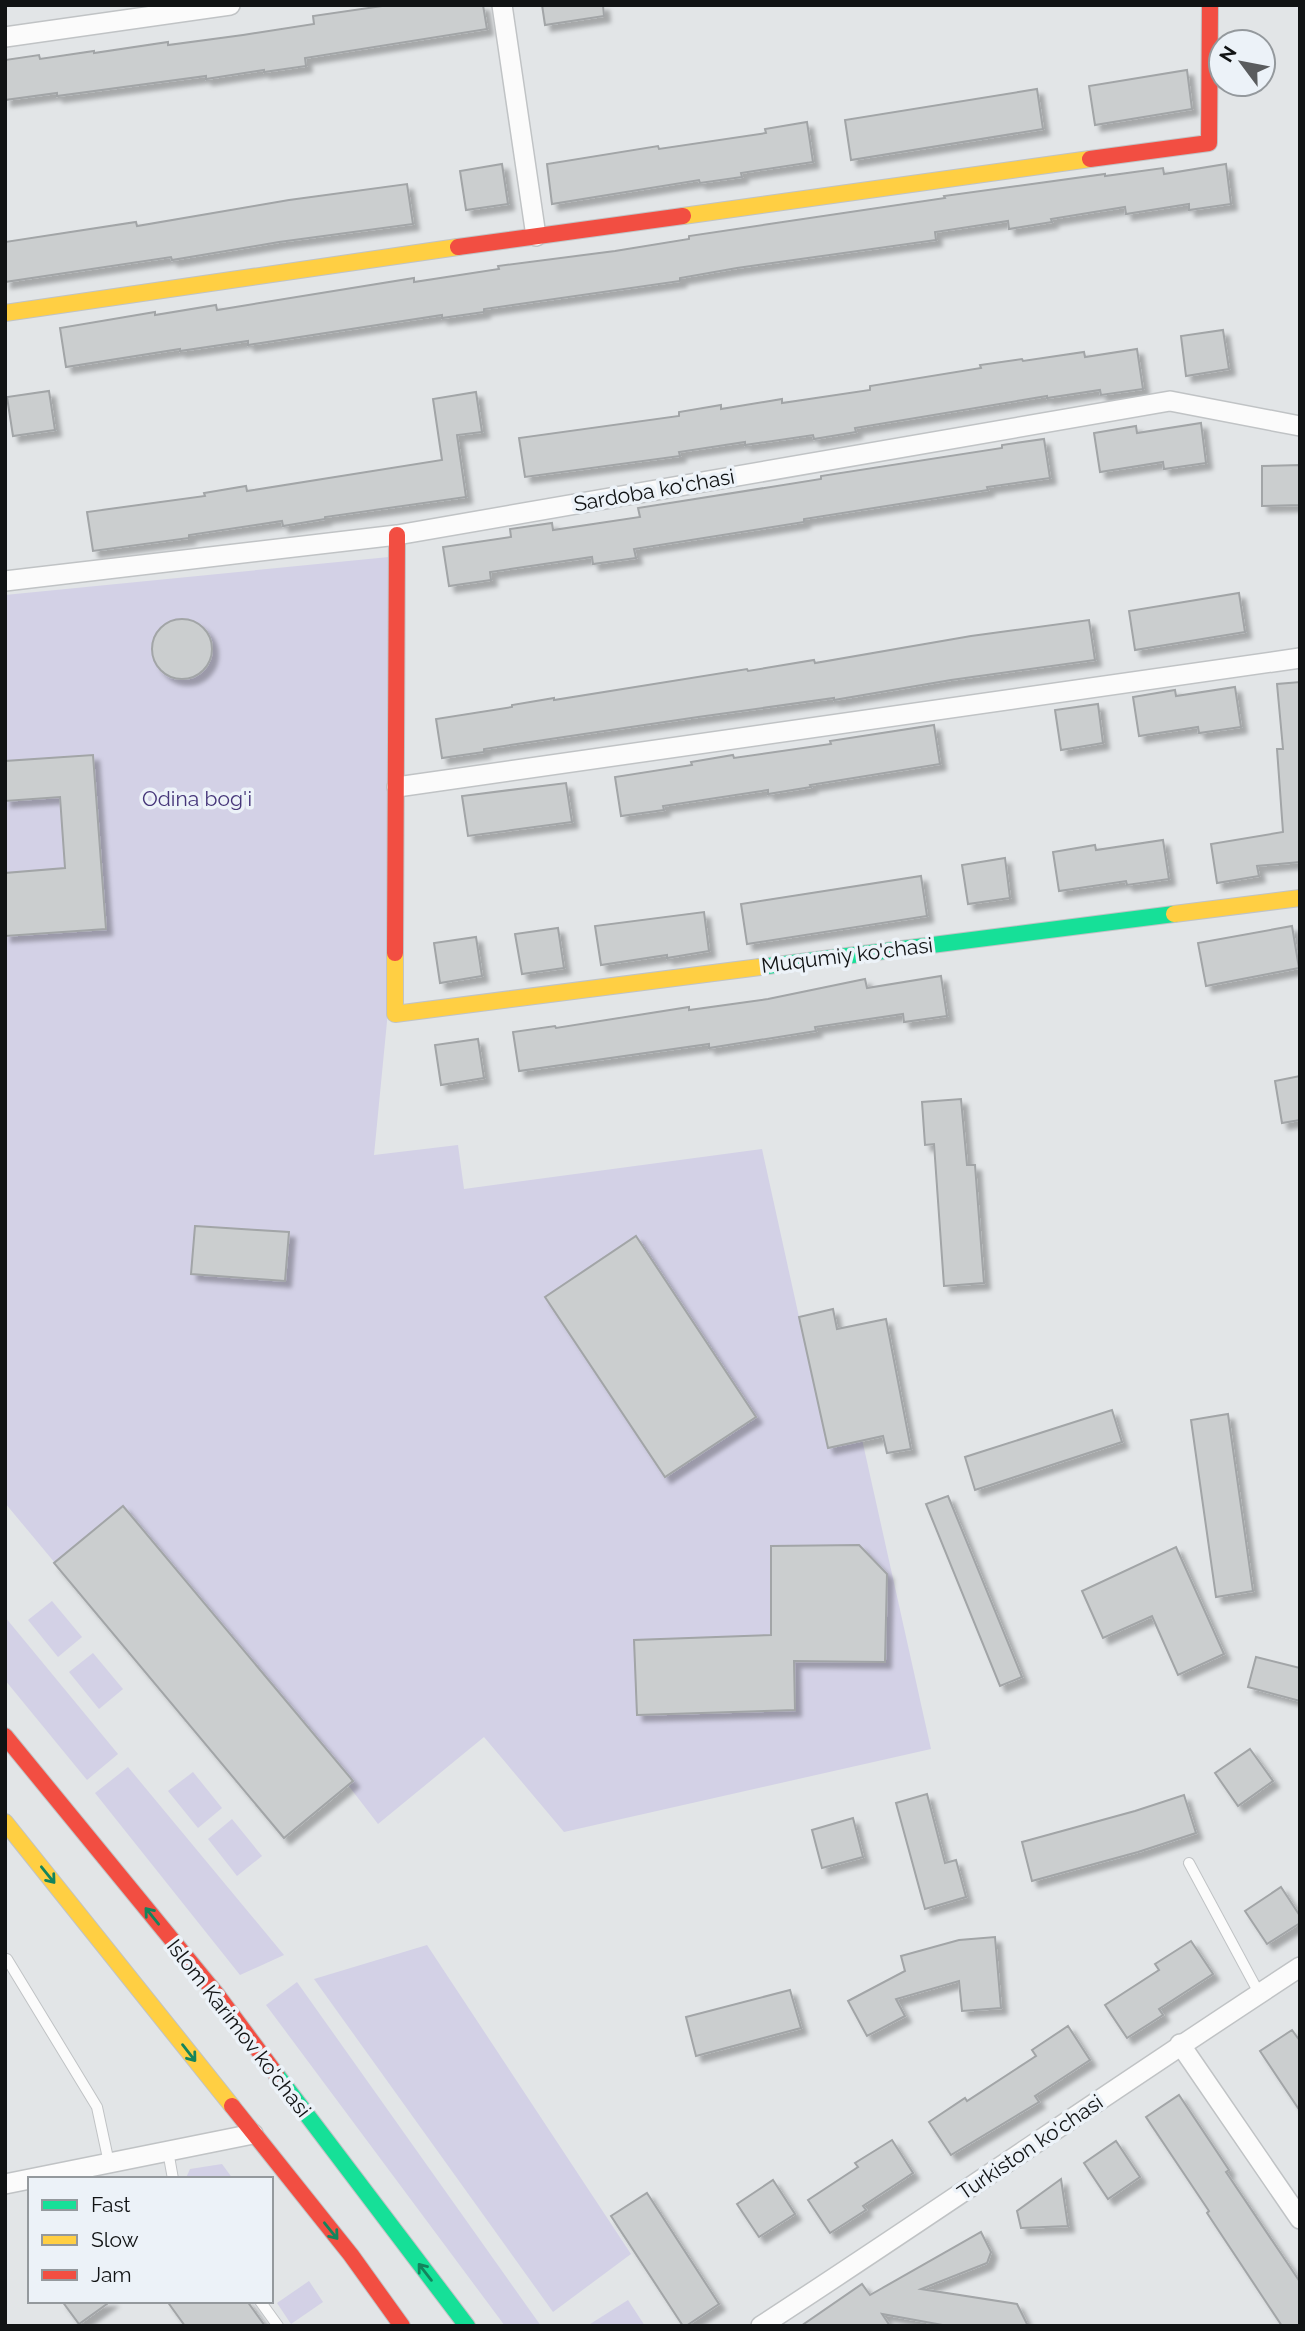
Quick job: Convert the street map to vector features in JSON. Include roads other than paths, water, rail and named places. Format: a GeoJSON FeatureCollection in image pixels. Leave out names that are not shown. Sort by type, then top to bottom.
{"type":"FeatureCollection","features":[{"type":"Feature","properties":{"kind":"street"},"geometry":{"type":"LineString","coordinates":[[5,37],[230,5]]}},
{"type":"Feature","properties":{"kind":"street"},"geometry":{"type":"LineString","coordinates":[[502,5],[536,236]]}},
{"type":"Feature","properties":{"kind":"street"},"geometry":{"type":"LineString","coordinates":[[5,313],[1209,142],[1210,5]]}},
{"type":"Feature","properties":{"kind":"street","name":"Sardoba ko'chasi"},"geometry":{"type":"LineString","coordinates":[[5,582],[397,535],[1170,401],[1300,426]]}},
{"type":"Feature","properties":{"kind":"street"},"geometry":{"type":"LineString","coordinates":[[397,535],[397,787],[1300,658]]}},
{"type":"Feature","properties":{"kind":"street","name":"Muqumiy ko'chasi"},"geometry":{"type":"LineString","coordinates":[[397,787],[394,1014],[1300,898]]}},
{"type":"Feature","properties":{"kind":"street","name":"Islom Karimov ko‘chasi"},"geometry":{"type":"LineString","coordinates":[[5,1736],[218,1996],[467,2326]]}},
{"type":"Feature","properties":{"kind":"street"},"geometry":{"type":"LineString","coordinates":[[5,1822],[351,2255],[402,2326]]}},
{"type":"Feature","properties":{"kind":"street","name":"Turkiston ko'chasi"},"geometry":{"type":"LineString","coordinates":[[761,2326],[908,2231],[1180,2044],[1300,1967]]}},
{"type":"Feature","properties":{"kind":"street"},"geometry":{"type":"LineString","coordinates":[[1180,2044],[1300,2219]]}},
{"type":"Feature","properties":{"kind":"street"},"geometry":{"type":"LineString","coordinates":[[36,2177],[253,2134]]}},
{"type":"Feature","properties":{"kind":"street"},"geometry":{"type":"LineString","coordinates":[[5,2183],[28,2179]]}},
{"type":"Feature","properties":{"kind":"lane"},"geometry":{"type":"LineString","coordinates":[[1189,1863],[1259,1993]]}},
{"type":"Feature","properties":{"kind":"lane"},"geometry":{"type":"LineString","coordinates":[[7,1959],[97,2107],[109,2163]]}},
{"type":"Feature","properties":{"kind":"lane"},"geometry":{"type":"LineString","coordinates":[[169,2151],[173,2177]]}},
{"type":"Feature","properties":{"kind":"lane"},"geometry":{"type":"LineString","coordinates":[[261,2303],[278,2326]]}},
{"type":"Feature","properties":{"kind":"park label","name":"Odina bog'i"},"geometry":{"type":"Point","coordinates":[197,798]}}]}
